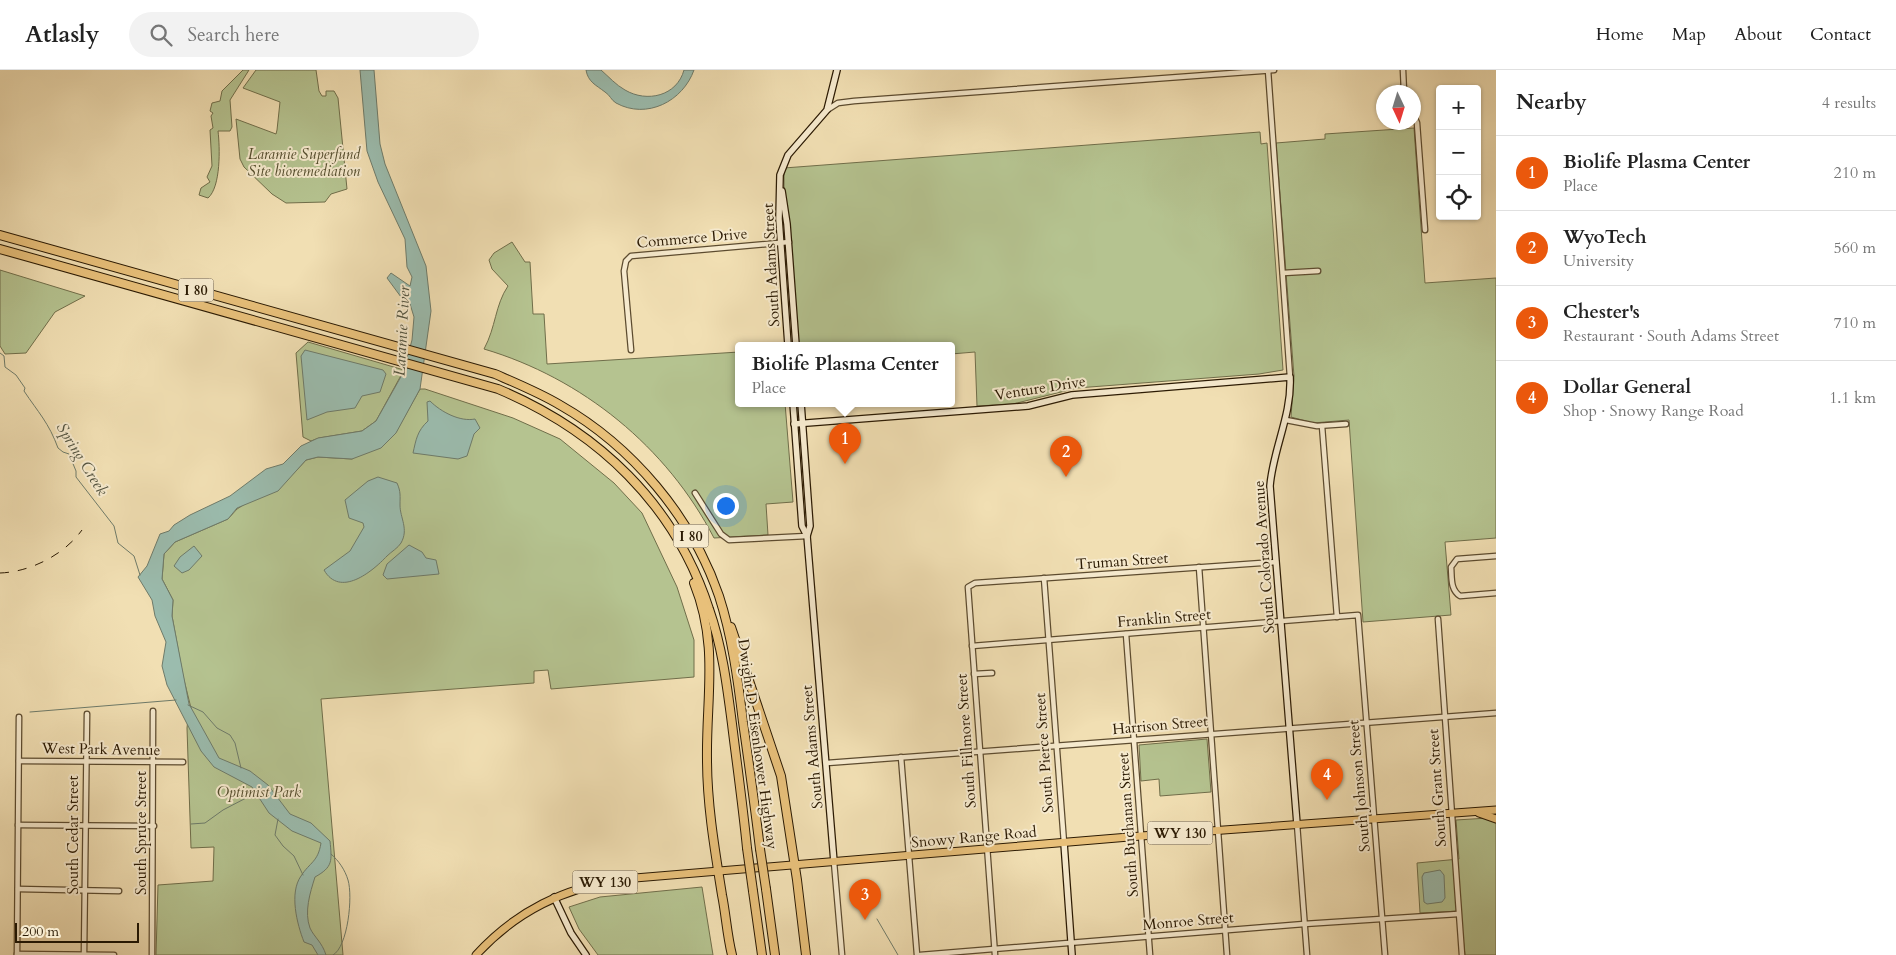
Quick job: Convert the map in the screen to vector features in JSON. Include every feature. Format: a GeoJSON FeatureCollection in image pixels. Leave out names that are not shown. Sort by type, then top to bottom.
{"type":"FeatureCollection","features":[{"type":"Feature","properties":{"kind":"highway","name":"Dwight D. Eisenhower Highway"},"geometry":{"type":"LineString","coordinates":[[0,235],[496,374],[530,389],[590,424],[618,447],[642,471],[683,522],[698,548],[719,597],[739,687],[775,955]]}},
{"type":"Feature","properties":{"kind":"highway","name":"Dwight D. Eisenhower Highway"},"geometry":{"type":"LineString","coordinates":[[0,249],[430,368],[498,389],[528,402],[572,426],[625,471],[653,503],[679,540],[709,608],[721,654],[728,696],[762,955]]}},
{"type":"Feature","properties":{"kind":"highway"},"geometry":{"type":"LineString","coordinates":[[625,471],[667,529],[682,554],[696,589],[705,623],[711,670],[707,780],[718,871],[732,955]]}},
{"type":"Feature","properties":{"kind":"highway"},"geometry":{"type":"LineString","coordinates":[[719,597],[728,617],[781,776],[795,865],[806,955]]}},
{"type":"Feature","properties":{"kind":"main road","name":"Snowy Range Road"},"geometry":{"type":"LineString","coordinates":[[476,955],[510,922],[554,897],[573,890],[607,882],[1141,836],[1496,810]]}},
{"type":"Feature","properties":{"kind":"main road","name":"WY 130"},"geometry":{"type":"LineString","coordinates":[[1476,812],[1496,819]]}},
{"type":"Feature","properties":{"kind":"street"},"geometry":{"type":"LineString","coordinates":[[827,110],[837,70]]}},
{"type":"Feature","properties":{"kind":"street"},"geometry":{"type":"LineString","coordinates":[[1205,70],[1206,77]]}},
{"type":"Feature","properties":{"kind":"street","name":"South Colorado Avenue"},"geometry":{"type":"LineString","coordinates":[[1268,70],[1290,376],[1286,420],[1275,455],[1270,486],[1306,955]]}},
{"type":"Feature","properties":{"kind":"street"},"geometry":{"type":"LineString","coordinates":[[827,110],[838,104],[854,101],[1206,77],[1274,70]]}},
{"type":"Feature","properties":{"kind":"street"},"geometry":{"type":"LineString","coordinates":[[1403,70],[1404,85]]}},
{"type":"Feature","properties":{"kind":"street","name":"South Adams Street"},"geometry":{"type":"LineString","coordinates":[[788,342],[781,243],[780,184],[784,161],[827,110]]}},
{"type":"Feature","properties":{"kind":"street"},"geometry":{"type":"LineString","coordinates":[[1418,130],[1425,230]]}},
{"type":"Feature","properties":{"kind":"street","name":"South Adams Street"},"geometry":{"type":"LineString","coordinates":[[780,184],[788,242],[796,342]]}},
{"type":"Feature","properties":{"kind":"street","name":"Commerce Drive"},"geometry":{"type":"LineString","coordinates":[[631,350],[624,270],[628,258],[640,253],[788,242]]}},
{"type":"Feature","properties":{"kind":"street"},"geometry":{"type":"LineString","coordinates":[[1283,273],[1318,270]]}},
{"type":"Feature","properties":{"kind":"street","name":"Venture Drive"},"geometry":{"type":"LineString","coordinates":[[794,424],[1028,406],[1072,395],[1290,376]]}},
{"type":"Feature","properties":{"kind":"street","name":"South Adams Street"},"geometry":{"type":"LineString","coordinates":[[792,407],[802,526],[807,536],[842,955]]}},
{"type":"Feature","properties":{"kind":"street","name":"South Adams Street"},"geometry":{"type":"LineString","coordinates":[[801,407],[810,526],[807,536]]}},
{"type":"Feature","properties":{"kind":"street"},"geometry":{"type":"LineString","coordinates":[[1286,420],[1311,426],[1346,424]]}},
{"type":"Feature","properties":{"kind":"street"},"geometry":{"type":"LineString","coordinates":[[1322,426],[1337,617]]}},
{"type":"Feature","properties":{"kind":"street"},"geometry":{"type":"LineString","coordinates":[[695,493],[721,534],[729,540],[807,536]]}},
{"type":"Feature","properties":{"kind":"street"},"geometry":{"type":"LineString","coordinates":[[1496,556],[1457,559],[1451,567],[1452,588],[1456,594],[1460,596],[1496,593]]}},
{"type":"Feature","properties":{"kind":"street","name":"Truman Street"},"geometry":{"type":"LineString","coordinates":[[970,586],[975,583],[1276,562]]}},
{"type":"Feature","properties":{"kind":"street"},"geometry":{"type":"LineString","coordinates":[[1199,568],[1227,955]]}},
{"type":"Feature","properties":{"kind":"street","name":"South Pierce Street"},"geometry":{"type":"LineString","coordinates":[[1044,578],[1072,955]]}},
{"type":"Feature","properties":{"kind":"street","name":"South Fillmore Street"},"geometry":{"type":"LineString","coordinates":[[970,586],[967,591],[994,952]]}},
{"type":"Feature","properties":{"kind":"street","name":"Franklin Street"},"geometry":{"type":"LineString","coordinates":[[972,646],[1358,615]]}},
{"type":"Feature","properties":{"kind":"street","name":"South Johnson Street"},"geometry":{"type":"LineString","coordinates":[[1358,615],[1385,955]]}},
{"type":"Feature","properties":{"kind":"street","name":"South Grant Street"},"geometry":{"type":"LineString","coordinates":[[1438,620],[1462,955]]}},
{"type":"Feature","properties":{"kind":"street","name":"South Buchanan Street"},"geometry":{"type":"LineString","coordinates":[[1126,634],[1150,955]]}},
{"type":"Feature","properties":{"kind":"street"},"geometry":{"type":"LineString","coordinates":[[974,674],[992,673]]}},
{"type":"Feature","properties":{"kind":"street","name":"South Spruce Street"},"geometry":{"type":"LineString","coordinates":[[152,711],[154,762],[152,955]]}},
{"type":"Feature","properties":{"kind":"street","name":"Harrison Street"},"geometry":{"type":"LineString","coordinates":[[827,763],[1496,713]]}},
{"type":"Feature","properties":{"kind":"street","name":"South Cedar Street"},"geometry":{"type":"LineString","coordinates":[[84,955],[87,714]]}},
{"type":"Feature","properties":{"kind":"street"},"geometry":{"type":"LineString","coordinates":[[19,717],[17,954],[114,955]]}},
{"type":"Feature","properties":{"kind":"street"},"geometry":{"type":"LineString","coordinates":[[901,758],[919,955]]}},
{"type":"Feature","properties":{"kind":"street","name":"West Park Avenue"},"geometry":{"type":"LineString","coordinates":[[19,761],[183,762]]}},
{"type":"Feature","properties":{"kind":"street"},"geometry":{"type":"LineString","coordinates":[[18,826],[154,826]]}},
{"type":"Feature","properties":{"kind":"street"},"geometry":{"type":"LineString","coordinates":[[18,889],[119,891]]}},
{"type":"Feature","properties":{"kind":"street"},"geometry":{"type":"LineString","coordinates":[[554,897],[571,933],[586,955]]}},
{"type":"Feature","properties":{"kind":"street","name":"Monroe Street"},"geometry":{"type":"LineString","coordinates":[[919,955],[994,952],[1072,943],[1304,924],[1458,914]]}},
{"type":"Feature","properties":{"kind":"green space"},"geometry":{"type":"Polygon","coordinates":[[[243,70],[249,70],[230,100],[232,127],[230,131],[218,131],[219,156],[217,176],[212,193],[208,198],[199,195],[201,188],[210,182],[207,177],[212,166],[210,130],[213,128],[211,116],[213,113],[210,111],[212,103],[220,101],[222,91],[243,70]]]}},
{"type":"Feature","properties":{"kind":"green space","name":"Laramie Superfund Site bioremediation"},"geometry":{"type":"Polygon","coordinates":[[[256,70],[316,70],[319,91],[322,96],[326,96],[326,91],[334,91],[338,98],[347,189],[331,194],[325,202],[286,203],[272,194],[244,167],[240,159],[236,119],[276,134],[277,130],[280,102],[243,88],[256,70]]]}},
{"type":"Feature","properties":{"kind":"green space"},"geometry":{"type":"Polygon","coordinates":[[[1414,130],[1425,283],[1496,278],[1496,538],[1445,542],[1451,615],[1363,622],[1349,420],[1313,423],[1291,417],[1294,376],[1276,143],[1325,139],[1325,134],[1414,130]]]}},
{"type":"Feature","properties":{"kind":"green space"},"geometry":{"type":"Polygon","coordinates":[[[1260,132],[1261,144],[1267,143],[1283,370],[1259,374],[1077,388],[1013,404],[977,406],[975,352],[955,354],[955,342],[798,342],[784,190],[784,168],[1260,132]]]}},
{"type":"Feature","properties":{"kind":"green space"},"geometry":{"type":"Polygon","coordinates":[[[512,242],[525,262],[530,262],[533,314],[544,314],[547,364],[735,352],[735,407],[785,407],[793,502],[766,504],[768,535],[714,538],[695,505],[672,474],[618,420],[555,378],[520,362],[484,349],[491,333],[500,301],[508,286],[492,269],[489,260],[494,253],[512,242]]]}},
{"type":"Feature","properties":{"kind":"green space"},"geometry":{"type":"Polygon","coordinates":[[[0,270],[85,296],[55,312],[26,353],[5,354],[0,346],[0,270]]]}},
{"type":"Feature","properties":{"kind":"green space"},"geometry":{"type":"Polygon","coordinates":[[[308,342],[404,370],[376,421],[362,431],[311,441],[303,437],[296,353],[308,342]]]}},
{"type":"Feature","properties":{"kind":"green space","name":"Optimist Park"},"geometry":{"type":"Polygon","coordinates":[[[420,389],[513,418],[560,439],[614,483],[642,513],[677,587],[694,640],[694,677],[551,689],[548,670],[534,671],[534,683],[321,699],[343,955],[156,955],[158,885],[213,881],[214,847],[191,848],[187,728],[189,709],[191,708],[172,616],[173,600],[162,579],[164,554],[175,542],[228,519],[237,509],[293,474],[306,460],[318,457],[352,459],[396,432],[420,389]]]}},
{"type":"Feature","properties":{"kind":"green space"},"geometry":{"type":"Polygon","coordinates":[[[1207,739],[1211,792],[1160,796],[1159,779],[1141,781],[1139,745],[1207,739]]]}},
{"type":"Feature","properties":{"kind":"green space"},"geometry":{"type":"Polygon","coordinates":[[[1488,818],[1496,821],[1496,955],[1465,955],[1460,911],[1420,913],[1417,863],[1459,859],[1456,820],[1488,818]]]}},
{"type":"Feature","properties":{"kind":"green space"},"geometry":{"type":"Polygon","coordinates":[[[702,887],[713,955],[598,955],[579,929],[569,907],[600,897],[702,887]]]}},
{"type":"Feature","properties":{"kind":"shaded area"},"geometry":{"type":"Polygon","coordinates":[[[360,70],[374,70],[380,144],[385,164],[426,266],[431,311],[420,389],[396,433],[381,448],[352,459],[318,457],[306,460],[278,491],[237,508],[228,519],[175,542],[164,554],[162,579],[173,600],[172,616],[189,704],[219,758],[250,771],[268,785],[290,814],[311,823],[330,841],[330,863],[325,870],[315,877],[308,909],[310,928],[326,955],[318,955],[312,945],[304,942],[295,909],[295,891],[304,871],[316,858],[321,843],[292,831],[269,813],[252,787],[214,767],[201,751],[167,685],[162,666],[166,642],[155,616],[152,600],[138,577],[147,566],[160,534],[169,531],[174,525],[190,515],[230,496],[266,469],[283,464],[301,446],[318,438],[362,431],[376,421],[403,373],[412,340],[414,317],[410,304],[401,297],[387,278],[391,273],[410,286],[412,277],[407,267],[405,239],[378,182],[367,151],[360,70]]]}},
{"type":"Feature","properties":{"kind":"shaded area"},"geometry":{"type":"Polygon","coordinates":[[[586,70],[601,70],[625,90],[634,94],[651,96],[660,95],[675,86],[684,70],[694,70],[682,91],[673,99],[651,108],[640,109],[628,108],[614,102],[607,93],[591,80],[586,70]]]}},
{"type":"Feature","properties":{"kind":"shaded area"},"geometry":{"type":"Polygon","coordinates":[[[305,350],[383,370],[386,374],[380,392],[362,396],[355,408],[327,412],[307,420],[301,356],[305,350]]]}},
{"type":"Feature","properties":{"kind":"shaded area"},"geometry":{"type":"Polygon","coordinates":[[[430,401],[457,418],[475,419],[480,428],[474,434],[467,456],[458,459],[413,453],[419,432],[428,421],[427,402],[430,401]]]}},
{"type":"Feature","properties":{"kind":"shaded area"},"geometry":{"type":"Polygon","coordinates":[[[378,477],[397,483],[400,492],[400,510],[404,528],[403,538],[398,547],[365,575],[356,580],[338,582],[331,578],[324,570],[350,551],[364,527],[363,523],[349,518],[345,500],[368,481],[378,477]]]}},
{"type":"Feature","properties":{"kind":"shaded area"},"geometry":{"type":"Polygon","coordinates":[[[409,545],[422,552],[426,558],[436,560],[439,574],[387,579],[383,575],[387,564],[409,545]]]}},
{"type":"Feature","properties":{"kind":"shaded area"},"geometry":{"type":"Polygon","coordinates":[[[194,546],[202,556],[189,570],[182,573],[174,566],[180,557],[194,546]]]}},
{"type":"Feature","properties":{"kind":"shaded area"},"geometry":{"type":"Polygon","coordinates":[[[1440,870],[1444,875],[1445,898],[1442,902],[1427,904],[1424,902],[1422,877],[1424,873],[1440,870]]]}},
{"type":"Feature","properties":{"kind":"waterway","name":"Spring Creek"},"geometry":{"type":"LineString","coordinates":[[0,353],[4,356],[5,367],[16,375],[25,388],[24,391],[47,425],[58,448],[69,454],[76,471],[76,477],[114,526],[118,543],[134,556],[140,575]]}},
{"type":"Feature","properties":{"kind":"waterway"},"geometry":{"type":"LineString","coordinates":[[30,712],[176,700]]}},
{"type":"Feature","properties":{"kind":"waterway"},"geometry":{"type":"LineString","coordinates":[[188,705],[203,712],[217,728],[230,735],[235,743],[241,768]]}},
{"type":"Feature","properties":{"kind":"waterway"},"geometry":{"type":"LineString","coordinates":[[191,824],[205,823],[223,810],[248,797],[254,789]]}},
{"type":"Feature","properties":{"kind":"waterway"},"geometry":{"type":"LineString","coordinates":[[278,819],[275,835],[294,856],[303,875]]}},
{"type":"Feature","properties":{"kind":"waterway"},"geometry":{"type":"LineString","coordinates":[[331,854],[345,873],[348,880],[350,897],[346,932],[338,950],[333,955]]}},
{"type":"Feature","properties":{"kind":"waterway"},"geometry":{"type":"LineString","coordinates":[[877,919],[898,955]]}},
{"type":"Feature","properties":{"kind":"railway"},"geometry":{"type":"LineString","coordinates":[[0,573],[23,569],[46,561],[66,547],[82,530]]}},
{"type":"Feature","properties":{"kind":"place","name":"Biolife Plasma Center"},"geometry":{"type":"Point","coordinates":[845,464]}},
{"type":"Feature","properties":{"kind":"place","name":"WyoTech"},"geometry":{"type":"Point","coordinates":[1066,477]}},
{"type":"Feature","properties":{"kind":"place","name":"Dollar General"},"geometry":{"type":"Point","coordinates":[1327,800]}},
{"type":"Feature","properties":{"kind":"place","name":"Chester's"},"geometry":{"type":"Point","coordinates":[865,920]}},
{"type":"Feature","properties":{"kind":"water label","name":"Laramie River"},"geometry":{"type":"Point","coordinates":[402,331]}}]}
